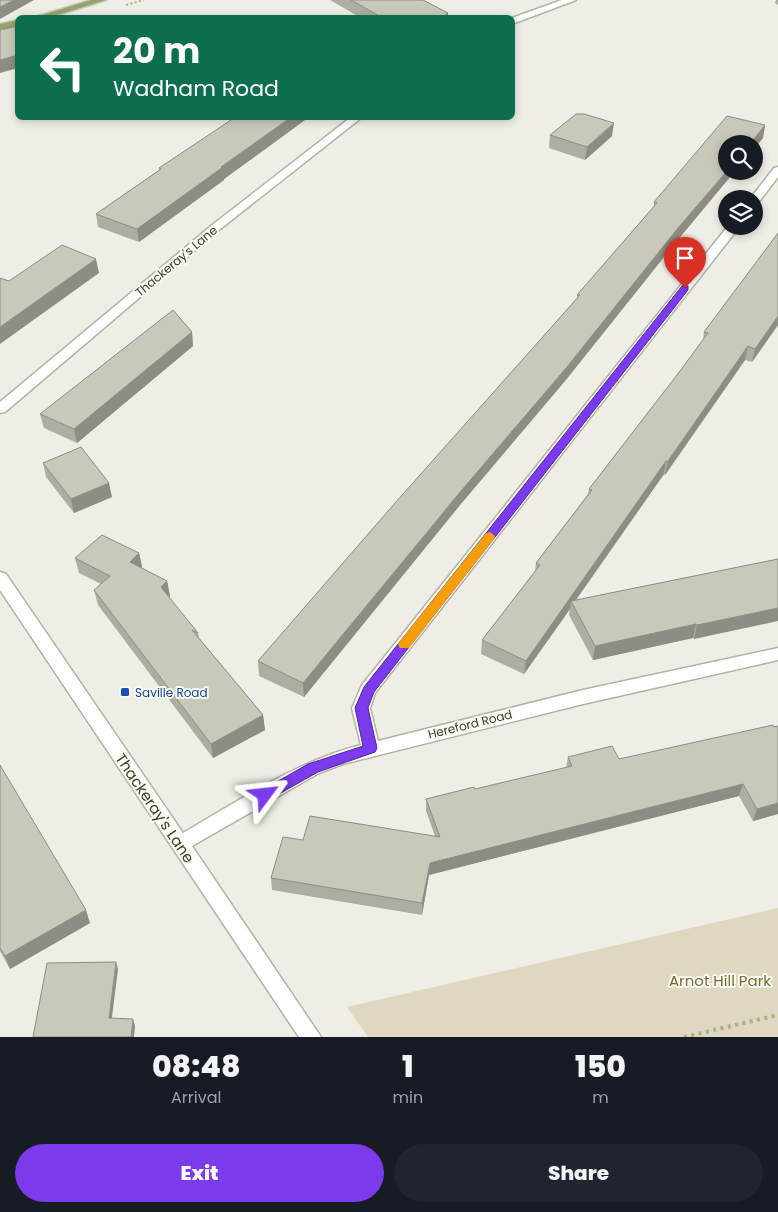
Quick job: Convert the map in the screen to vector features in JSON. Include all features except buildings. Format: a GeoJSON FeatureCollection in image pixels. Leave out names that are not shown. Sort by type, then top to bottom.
{"type":"FeatureCollection","features":[{"type":"Feature","properties":{"kind":"main road"},"geometry":{"type":"LineString","coordinates":[[47,15],[101,0]]}},
{"type":"Feature","properties":{"kind":"main road"},"geometry":{"type":"LineString","coordinates":[[0,27],[15,23]]}},
{"type":"Feature","properties":{"kind":"street"},"geometry":{"type":"LineString","coordinates":[[515,20],[572,0]]}},
{"type":"Feature","properties":{"kind":"street","name":"Thackeray's Lane"},"geometry":{"type":"LineString","coordinates":[[0,409],[215,228],[353,120]]}},
{"type":"Feature","properties":{"kind":"street"},"geometry":{"type":"LineString","coordinates":[[763,190],[778,170]]}},
{"type":"Feature","properties":{"kind":"street"},"geometry":{"type":"LineString","coordinates":[[370,748],[362,708],[368,690],[727,235]]}},
{"type":"Feature","properties":{"kind":"street","name":"Thackeray's Lane"},"geometry":{"type":"LineString","coordinates":[[0,578],[311,1037]]}},
{"type":"Feature","properties":{"kind":"street","name":"Hereford Road"},"geometry":{"type":"LineString","coordinates":[[180,844],[313,768],[370,748],[583,697],[778,654]]}},
{"type":"Feature","properties":{"kind":"path"},"geometry":{"type":"LineString","coordinates":[[684,1037],[778,1015]]}},
{"type":"Feature","properties":{"kind":"green space","name":"Arnot Hill Park"},"geometry":{"type":"Polygon","coordinates":[[[778,908],[778,1037],[368,1037],[347,1007],[778,908]]]}},
{"type":"Feature","properties":{"kind":"slow traffic"},"geometry":{"type":"LineString","coordinates":[[404,644],[490,536]]}},
{"type":"Feature","properties":{"kind":"place","name":"Saville Road"},"geometry":{"type":"Point","coordinates":[125,692]}},
{"type":"Feature","properties":{"kind":"route"},"geometry":{"type":"LineString","coordinates":[[265,795],[313,768],[370,748],[364,726],[362,708],[368,690],[685,288]]}}]}
